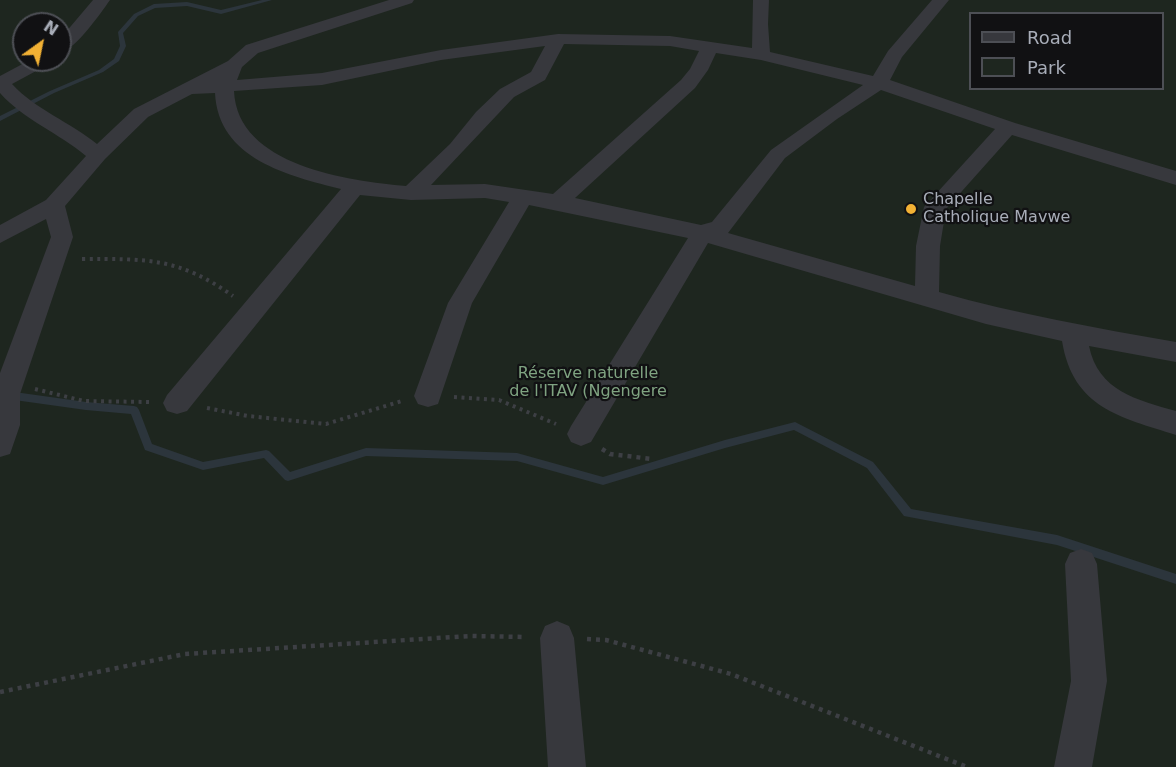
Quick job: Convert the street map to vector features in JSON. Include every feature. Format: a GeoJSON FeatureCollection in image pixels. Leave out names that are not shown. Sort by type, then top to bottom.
{"type":"FeatureCollection","features":[{"type":"Feature","properties":{"kind":"street"},"geometry":{"type":"LineString","coordinates":[[72,36],[89,11],[102,0]]}},
{"type":"Feature","properties":{"kind":"street"},"geometry":{"type":"LineString","coordinates":[[0,235],[54,205],[98,155],[141,113],[234,65],[252,49],[406,0]]}},
{"type":"Feature","properties":{"kind":"street"},"geometry":{"type":"LineString","coordinates":[[761,0],[759,24],[761,55]]}},
{"type":"Feature","properties":{"kind":"street"},"geometry":{"type":"LineString","coordinates":[[581,434],[615,383],[669,284],[702,233],[720,227],[778,154],[830,115],[879,84],[894,55],[941,0]]}},
{"type":"Feature","properties":{"kind":"street"},"geometry":{"type":"LineString","coordinates":[[187,89],[322,79],[441,55],[558,39],[613,38],[710,45],[879,84],[1008,127],[1176,178]]}},
{"type":"Feature","properties":{"kind":"street"},"geometry":{"type":"LineString","coordinates":[[411,193],[507,93],[538,76],[558,39]]}},
{"type":"Feature","properties":{"kind":"street"},"geometry":{"type":"LineString","coordinates":[[558,202],[688,84],[699,70],[710,45]]}},
{"type":"Feature","properties":{"kind":"street"},"geometry":{"type":"LineString","coordinates":[[234,65],[224,88],[230,119],[245,144],[275,161],[307,174],[354,188],[411,193],[485,191],[558,202],[702,233],[986,315],[1074,334],[1176,352]]}},
{"type":"Feature","properties":{"kind":"street"},"geometry":{"type":"LineString","coordinates":[[21,72],[0,83],[25,107],[76,138],[98,155]]}},
{"type":"Feature","properties":{"kind":"street"},"geometry":{"type":"LineString","coordinates":[[927,297],[928,246],[935,207],[1008,127]]}},
{"type":"Feature","properties":{"kind":"street"},"geometry":{"type":"LineString","coordinates":[[177,403],[354,188]]}},
{"type":"Feature","properties":{"kind":"street"},"geometry":{"type":"LineString","coordinates":[[428,396],[460,303],[523,197]]}},
{"type":"Feature","properties":{"kind":"street"},"geometry":{"type":"LineString","coordinates":[[3,435],[6,394],[62,237],[54,205]]}},
{"type":"Feature","properties":{"kind":"street"},"geometry":{"type":"LineString","coordinates":[[1074,334],[1082,370],[1097,390],[1125,408],[1176,423]]}},
{"type":"Feature","properties":{"kind":"street"},"geometry":{"type":"LineString","coordinates":[[1073,767],[1089,681],[1081,564]]}},
{"type":"Feature","properties":{"kind":"street"},"geometry":{"type":"LineString","coordinates":[[557,638],[567,767]]}},
{"type":"Feature","properties":{"kind":"path"},"geometry":{"type":"LineString","coordinates":[[54,260],[120,259],[179,266],[218,285],[252,311]]}},
{"type":"Feature","properties":{"kind":"path"},"geometry":{"type":"LineString","coordinates":[[12,382],[84,401],[177,403],[248,416],[326,424],[386,405],[428,396],[499,400],[581,434],[610,454],[652,459]]}},
{"type":"Feature","properties":{"kind":"path"},"geometry":{"type":"LineString","coordinates":[[0,692],[185,654],[470,636],[606,640],[731,674],[968,767]]}},
{"type":"Feature","properties":{"kind":"green space","name":"Réserve naturelle de l'ITAV (Ngengere"},"geometry":{"type":"Polygon","coordinates":[[[0,0],[1176,0],[1176,767],[0,767],[0,0]]]}},
{"type":"Feature","properties":{"kind":"waterway"},"geometry":{"type":"LineString","coordinates":[[0,119],[52,92],[101,71],[117,60],[123,46],[120,33],[136,15],[154,6],[187,4],[221,12],[269,0]]}},
{"type":"Feature","properties":{"kind":"waterway"},"geometry":{"type":"LineString","coordinates":[[0,394],[134,410],[148,447],[203,466],[266,454],[288,477],[366,452],[517,457],[603,481],[725,444],[795,426],[870,465],[908,513],[1057,540],[1176,579]]}},
{"type":"Feature","properties":{"kind":"place","name":"Chapelle Catholique Mavwe"},"geometry":{"type":"Point","coordinates":[911,209]}}]}
